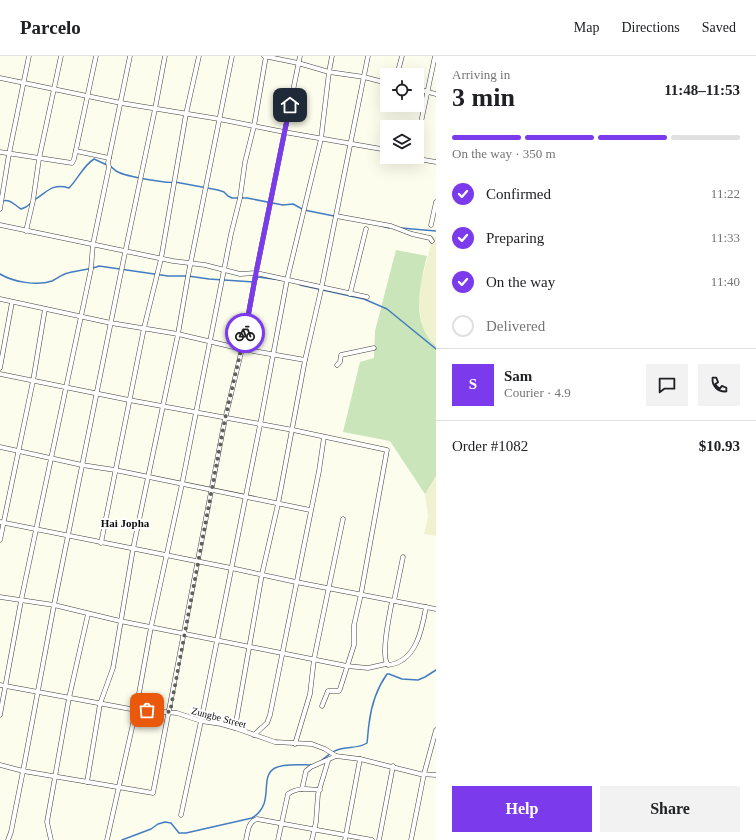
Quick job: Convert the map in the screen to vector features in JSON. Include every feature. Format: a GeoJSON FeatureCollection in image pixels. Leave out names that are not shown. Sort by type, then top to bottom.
{"type":"FeatureCollection","features":[{"type":"Feature","properties":{"kind":"street"},"geometry":{"type":"LineString","coordinates":[[0,208],[9,154],[29,56]]}},
{"type":"Feature","properties":{"kind":"street"},"geometry":{"type":"LineString","coordinates":[[26,231],[33,201],[38,159],[62,56]]}},
{"type":"Feature","properties":{"kind":"street"},"geometry":{"type":"LineString","coordinates":[[0,152],[72,163],[96,56]]}},
{"type":"Feature","properties":{"kind":"street"},"geometry":{"type":"LineString","coordinates":[[0,715],[36,530],[82,316],[91,269],[93,244],[130,56]]}},
{"type":"Feature","properties":{"kind":"street"},"geometry":{"type":"LineString","coordinates":[[8,840],[11,832],[54,605],[165,56]]}},
{"type":"Feature","properties":{"kind":"street"},"geometry":{"type":"LineString","coordinates":[[101,543],[144,328],[161,259],[186,114],[199,56]]}},
{"type":"Feature","properties":{"kind":"street"},"geometry":{"type":"LineString","coordinates":[[87,782],[100,704],[113,668],[133,548],[178,334],[190,264],[232,56]]}},
{"type":"Feature","properties":{"kind":"street"},"geometry":{"type":"LineString","coordinates":[[107,840],[136,710],[151,627],[182,484],[231,234],[240,198],[245,162],[254,126],[265,56],[298,63],[329,72],[380,80]]}},
{"type":"Feature","properties":{"kind":"street"},"geometry":{"type":"LineString","coordinates":[[0,765],[23,771],[153,793],[199,562],[225,419],[242,349],[300,56]]}},
{"type":"Feature","properties":{"kind":"street"},"geometry":{"type":"LineString","coordinates":[[181,815],[232,568],[287,280],[321,139],[332,56]]}},
{"type":"Feature","properties":{"kind":"street"},"geometry":{"type":"LineString","coordinates":[[235,728],[262,574],[278,504],[305,360],[322,288],[368,56]]}},
{"type":"Feature","properties":{"kind":"street"},"geometry":{"type":"LineString","coordinates":[[399,68],[402,56]]}},
{"type":"Feature","properties":{"kind":"street"},"geometry":{"type":"LineString","coordinates":[[421,120],[435,56]]}},
{"type":"Feature","properties":{"kind":"street"},"geometry":{"type":"LineString","coordinates":[[0,78],[120,103],[219,119],[380,149]]}},
{"type":"Feature","properties":{"kind":"street"},"geometry":{"type":"LineString","coordinates":[[424,91],[436,94]]}},
{"type":"Feature","properties":{"kind":"street"},"geometry":{"type":"LineString","coordinates":[[76,150],[108,163]]}},
{"type":"Feature","properties":{"kind":"street"},"geometry":{"type":"LineString","coordinates":[[424,160],[436,162]]}},
{"type":"Feature","properties":{"kind":"street"},"geometry":{"type":"LineString","coordinates":[[431,225],[436,202]]}},
{"type":"Feature","properties":{"kind":"street"},"geometry":{"type":"LineString","coordinates":[[336,216],[391,226],[412,234],[430,238],[432,241]]}},
{"type":"Feature","properties":{"kind":"street"},"geometry":{"type":"LineString","coordinates":[[0,225],[161,259],[205,265],[240,274],[256,273],[367,297]]}},
{"type":"Feature","properties":{"kind":"street"},"geometry":{"type":"LineString","coordinates":[[350,294],[366,229]]}},
{"type":"Feature","properties":{"kind":"street"},"geometry":{"type":"LineString","coordinates":[[0,299],[111,323],[178,334],[210,343],[273,353],[305,360]]}},
{"type":"Feature","properties":{"kind":"street"},"geometry":{"type":"LineString","coordinates":[[0,368],[12,302]]}},
{"type":"Feature","properties":{"kind":"street"},"geometry":{"type":"LineString","coordinates":[[0,540],[2,522],[33,381],[45,308]]}},
{"type":"Feature","properties":{"kind":"street"},"geometry":{"type":"LineString","coordinates":[[337,365],[340,362],[341,355],[374,348]]}},
{"type":"Feature","properties":{"kind":"street"},"geometry":{"type":"LineString","coordinates":[[0,374],[225,419],[293,430],[387,450],[354,625],[354,644],[339,691],[328,691],[322,706]]}},
{"type":"Feature","properties":{"kind":"street"},"geometry":{"type":"LineString","coordinates":[[254,735],[269,719],[319,471],[324,437]]}},
{"type":"Feature","properties":{"kind":"street"},"geometry":{"type":"LineString","coordinates":[[0,447],[82,466],[115,470],[310,510]]}},
{"type":"Feature","properties":{"kind":"street"},"geometry":{"type":"LineString","coordinates":[[295,744],[310,694],[314,659],[330,589],[343,518]]}},
{"type":"Feature","properties":{"kind":"street"},"geometry":{"type":"LineString","coordinates":[[2,522],[330,589],[436,609]]}},
{"type":"Feature","properties":{"kind":"street"},"geometry":{"type":"LineString","coordinates":[[386,664],[385,649],[393,601],[403,557]]}},
{"type":"Feature","properties":{"kind":"street"},"geometry":{"type":"LineString","coordinates":[[0,597],[54,605],[120,621],[249,647],[347,666],[368,668],[386,664],[394,664],[410,654],[421,634],[426,607]]}},
{"type":"Feature","properties":{"kind":"street"},"geometry":{"type":"LineString","coordinates":[[51,840],[47,822],[69,698],[88,614]]}},
{"type":"Feature","properties":{"kind":"street","name":"Zungbe Street"},"geometry":{"type":"LineString","coordinates":[[0,685],[136,710],[170,712],[201,721],[235,728],[274,742],[312,744],[325,749],[335,756]]}},
{"type":"Feature","properties":{"kind":"street"},"geometry":{"type":"LineString","coordinates":[[411,840],[424,774],[436,730]]}},
{"type":"Feature","properties":{"kind":"street"},"geometry":{"type":"LineString","coordinates":[[302,789],[306,770],[328,761],[335,756],[360,759],[424,774],[436,775]]}},
{"type":"Feature","properties":{"kind":"street"},"geometry":{"type":"LineString","coordinates":[[346,838],[360,759]]}},
{"type":"Feature","properties":{"kind":"street"},"geometry":{"type":"LineString","coordinates":[[312,840],[320,790],[328,761]]}},
{"type":"Feature","properties":{"kind":"street"},"geometry":{"type":"LineString","coordinates":[[379,840],[393,766]]}},
{"type":"Feature","properties":{"kind":"street"},"geometry":{"type":"LineString","coordinates":[[278,840],[288,794],[302,789],[320,790]]}},
{"type":"Feature","properties":{"kind":"street"},"geometry":{"type":"LineString","coordinates":[[246,840],[250,823],[257,819],[346,838],[372,840]]}},
{"type":"Feature","properties":{"kind":"green space"},"geometry":{"type":"Polygon","coordinates":[[[436,235],[436,346],[427,337],[422,326],[419,302],[421,282],[433,238],[436,235]]]}},
{"type":"Feature","properties":{"kind":"green space"},"geometry":{"type":"Polygon","coordinates":[[[396,250],[427,256],[419,303],[423,327],[428,337],[436,346],[436,476],[425,494],[390,441],[343,432],[360,362],[374,358],[375,331],[396,250]]]}},
{"type":"Feature","properties":{"kind":"green space"},"geometry":{"type":"Polygon","coordinates":[[[436,476],[436,536],[424,534],[428,517],[425,494],[436,476]]]}},
{"type":"Feature","properties":{"kind":"waterway"},"geometry":{"type":"LineString","coordinates":[[34,200],[54,187],[69,188],[87,165],[94,159],[107,165]]}},
{"type":"Feature","properties":{"kind":"waterway"},"geometry":{"type":"LineString","coordinates":[[110,166],[122,174],[155,181],[175,182],[218,190],[224,192],[232,198],[247,198],[283,205],[293,204],[304,210],[334,216]]}},
{"type":"Feature","properties":{"kind":"waterway"},"geometry":{"type":"LineString","coordinates":[[2,201],[10,201],[21,209],[31,203]]}},
{"type":"Feature","properties":{"kind":"waterway"},"geometry":{"type":"LineString","coordinates":[[381,226],[389,228]]}},
{"type":"Feature","properties":{"kind":"waterway"},"geometry":{"type":"LineString","coordinates":[[401,228],[436,231]]}},
{"type":"Feature","properties":{"kind":"waterway"},"geometry":{"type":"LineString","coordinates":[[0,274],[18,281],[39,283],[52,281],[62,275],[99,266],[168,276],[188,276],[254,282]]}},
{"type":"Feature","properties":{"kind":"waterway"},"geometry":{"type":"LineString","coordinates":[[257,279],[258,277],[281,280]]}},
{"type":"Feature","properties":{"kind":"waterway"},"geometry":{"type":"LineString","coordinates":[[300,285],[364,299],[387,309],[436,349]]}},
{"type":"Feature","properties":{"kind":"waterway"},"geometry":{"type":"LineString","coordinates":[[321,761],[337,750],[360,746],[367,743],[373,704],[377,691],[387,674],[402,679],[418,680],[436,670]]}},
{"type":"Feature","properties":{"kind":"waterway"},"geometry":{"type":"LineString","coordinates":[[122,840],[165,822],[171,823],[179,833],[186,833],[252,818],[263,806],[270,772],[283,765],[312,765]]}},
{"type":"Feature","properties":{"kind":"way so far"},"geometry":{"type":"LineString","coordinates":[[147,710],[170,712],[225,419],[245,333]]}},
{"type":"Feature","properties":{"kind":"district","name":"Hai Jopha"},"geometry":{"type":"Point","coordinates":[125,523]}},
{"type":"Feature","properties":{"kind":"route"},"geometry":{"type":"LineString","coordinates":[[245,333],[290,105]]}}]}
